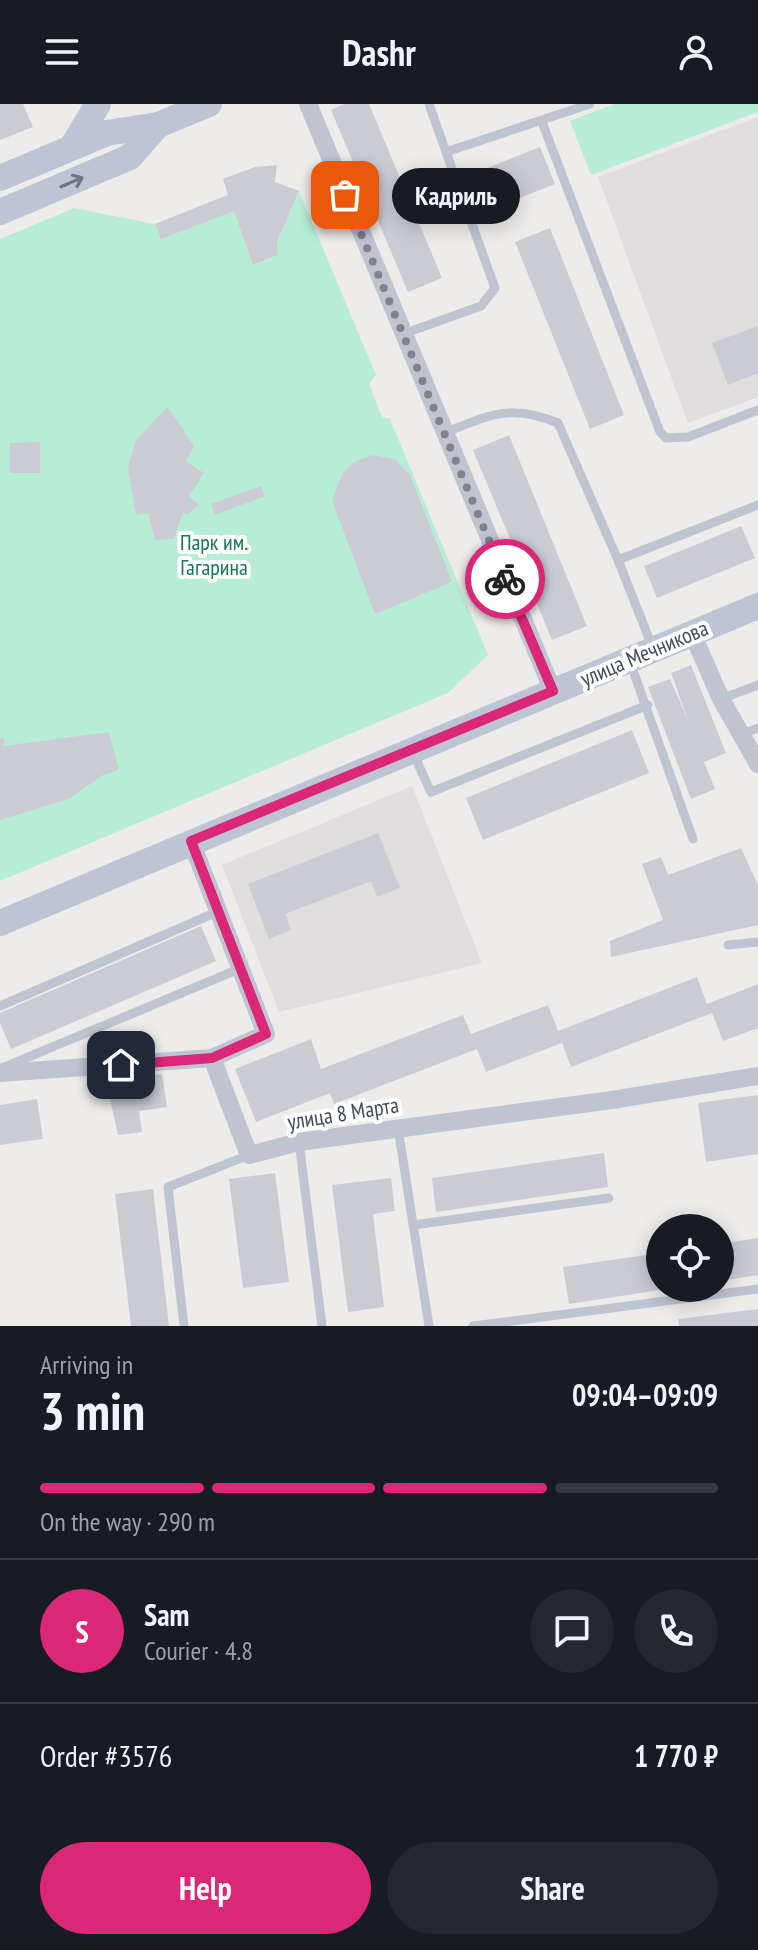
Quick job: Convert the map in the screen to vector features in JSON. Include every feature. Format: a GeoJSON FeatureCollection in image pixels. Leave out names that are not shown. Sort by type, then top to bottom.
{"type":"FeatureCollection","features":[{"type":"Feature","properties":{"kind":"street"},"geometry":{"type":"LineString","coordinates":[[72,147],[98,104]]}},
{"type":"Feature","properties":{"kind":"street"},"geometry":{"type":"LineString","coordinates":[[0,178],[154,114],[209,104]]}},
{"type":"Feature","properties":{"kind":"street"},"geometry":{"type":"LineString","coordinates":[[308,104],[553,691]]}},
{"type":"Feature","properties":{"kind":"street"},"geometry":{"type":"LineString","coordinates":[[0,212],[130,157],[154,114]]}},
{"type":"Feature","properties":{"kind":"street","name":"улица Мечникова"},"geometry":{"type":"LineString","coordinates":[[0,923],[758,606]]}},
{"type":"Feature","properties":{"kind":"street"},"geometry":{"type":"LineString","coordinates":[[692,633],[721,699],[751,731],[758,764]]}},
{"type":"Feature","properties":{"kind":"street"},"geometry":{"type":"LineString","coordinates":[[0,1071],[212,1058],[266,1034],[191,841]]}},
{"type":"Feature","properties":{"kind":"street"},"geometry":{"type":"LineString","coordinates":[[212,1058],[249,1155]]}},
{"type":"Feature","properties":{"kind":"street","name":"улица 8 Марта"},"geometry":{"type":"LineString","coordinates":[[249,1155],[299,1142],[612,1100],[758,1076]]}},
{"type":"Feature","properties":{"kind":"lane"},"geometry":{"type":"LineString","coordinates":[[403,334],[481,306],[495,288],[429,104]]}},
{"type":"Feature","properties":{"kind":"lane"},"geometry":{"type":"LineString","coordinates":[[446,152],[590,104]]}},
{"type":"Feature","properties":{"kind":"lane"},"geometry":{"type":"LineString","coordinates":[[542,122],[660,432],[666,438],[688,437],[758,410]]}},
{"type":"Feature","properties":{"kind":"lane"},"geometry":{"type":"LineString","coordinates":[[444,433],[504,410],[535,413],[558,423],[618,560],[641,654],[648,705],[693,839]]}},
{"type":"Feature","properties":{"kind":"lane"},"geometry":{"type":"LineString","coordinates":[[618,560],[758,505]]}},
{"type":"Feature","properties":{"kind":"lane"},"geometry":{"type":"LineString","coordinates":[[721,699],[758,685]]}},
{"type":"Feature","properties":{"kind":"lane"},"geometry":{"type":"LineString","coordinates":[[412,750],[431,792],[648,705]]}},
{"type":"Feature","properties":{"kind":"lane"},"geometry":{"type":"LineString","coordinates":[[0,1006],[217,912]]}},
{"type":"Feature","properties":{"kind":"lane"},"geometry":{"type":"LineString","coordinates":[[728,945],[758,942]]}},
{"type":"Feature","properties":{"kind":"lane"},"geometry":{"type":"LineString","coordinates":[[0,1071],[239,969]]}},
{"type":"Feature","properties":{"kind":"lane"},"geometry":{"type":"LineString","coordinates":[[398,1127],[429,1326]]}},
{"type":"Feature","properties":{"kind":"lane"},"geometry":{"type":"LineString","coordinates":[[299,1142],[322,1326]]}},
{"type":"Feature","properties":{"kind":"lane"},"geometry":{"type":"LineString","coordinates":[[184,1326],[168,1187],[249,1155]]}},
{"type":"Feature","properties":{"kind":"lane"},"geometry":{"type":"LineString","coordinates":[[413,1225],[609,1198]]}},
{"type":"Feature","properties":{"kind":"lane"},"geometry":{"type":"LineString","coordinates":[[473,1326],[758,1289]]}},
{"type":"Feature","properties":{"kind":"shaded area"},"geometry":{"type":"Polygon","coordinates":[[[758,117],[758,397],[688,423],[598,177],[758,117]]]}},
{"type":"Feature","properties":{"kind":"shaded area"},"geometry":{"type":"Polygon","coordinates":[[[412,786],[482,963],[279,1012],[222,865],[412,786]]]}},
{"type":"Feature","properties":{"kind":"green space"},"geometry":{"type":"Polygon","coordinates":[[[614,104],[758,104],[758,112],[591,175],[570,121],[614,104]]]}},
{"type":"Feature","properties":{"kind":"green space","name":"Парк им. Гагарина"},"geometry":{"type":"Polygon","coordinates":[[[299,191],[376,375],[369,384],[382,417],[390,419],[488,655],[448,693],[0,881],[0,239],[74,208],[155,224],[228,195],[254,265],[278,255],[277,242],[299,191]]]}},
{"type":"Feature","properties":{"kind":"building"},"geometry":{"type":"Polygon","coordinates":[[[0,104],[23,104],[33,127],[0,140],[0,104]]]}},
{"type":"Feature","properties":{"kind":"building"},"geometry":{"type":"Polygon","coordinates":[[[344,104],[369,104],[442,278],[408,292],[331,110],[344,104]]]}},
{"type":"Feature","properties":{"kind":"building"},"geometry":{"type":"Polygon","coordinates":[[[540,147],[555,184],[477,215],[462,178],[540,147]]]}},
{"type":"Feature","properties":{"kind":"building"},"geometry":{"type":"Polygon","coordinates":[[[277,165],[275,182],[299,191],[277,242],[278,255],[253,265],[234,211],[161,239],[155,224],[228,195],[223,179],[255,167],[277,165]]]}},
{"type":"Feature","properties":{"kind":"building"},"geometry":{"type":"Polygon","coordinates":[[[550,228],[624,415],[590,429],[515,242],[550,228]]]}},
{"type":"Feature","properties":{"kind":"building"},"geometry":{"type":"Polygon","coordinates":[[[758,326],[758,373],[728,385],[712,343],[758,326]]]}},
{"type":"Feature","properties":{"kind":"building"},"geometry":{"type":"Polygon","coordinates":[[[168,407],[194,446],[186,461],[204,473],[189,496],[199,505],[187,515],[183,512],[174,539],[155,540],[148,513],[136,515],[128,467],[136,440],[168,407]]]}},
{"type":"Feature","properties":{"kind":"building"},"geometry":{"type":"Polygon","coordinates":[[[509,435],[587,626],[552,640],[473,450],[509,435]]]}},
{"type":"Feature","properties":{"kind":"building"},"geometry":{"type":"Polygon","coordinates":[[[40,442],[40,473],[10,473],[10,443],[40,442]]]}},
{"type":"Feature","properties":{"kind":"building"},"geometry":{"type":"Polygon","coordinates":[[[372,455],[395,459],[410,475],[452,582],[375,614],[332,501],[342,474],[354,462],[372,455]]]}},
{"type":"Feature","properties":{"kind":"building"},"geometry":{"type":"Polygon","coordinates":[[[261,486],[265,496],[215,515],[211,504],[261,486]]]}},
{"type":"Feature","properties":{"kind":"building"},"geometry":{"type":"Polygon","coordinates":[[[741,526],[755,558],[657,598],[644,566],[741,526]]]}},
{"type":"Feature","properties":{"kind":"building"},"geometry":{"type":"Polygon","coordinates":[[[691,665],[726,753],[704,762],[715,789],[691,799],[648,687],[670,679],[688,720],[671,673],[691,665]]]}},
{"type":"Feature","properties":{"kind":"building"},"geometry":{"type":"Polygon","coordinates":[[[632,730],[649,773],[483,840],[466,798],[632,730]]]}},
{"type":"Feature","properties":{"kind":"building"},"geometry":{"type":"Polygon","coordinates":[[[109,732],[119,770],[103,775],[69,799],[0,820],[0,737],[5,739],[3,746],[109,732]]]}},
{"type":"Feature","properties":{"kind":"building"},"geometry":{"type":"Polygon","coordinates":[[[378,833],[400,888],[377,897],[371,881],[285,914],[291,930],[269,939],[248,884],[378,833]]]}},
{"type":"Feature","properties":{"kind":"building"},"geometry":{"type":"Polygon","coordinates":[[[741,848],[758,885],[758,925],[611,957],[610,941],[663,920],[642,864],[661,857],[668,875],[741,848]]]}},
{"type":"Feature","properties":{"kind":"building"},"geometry":{"type":"Polygon","coordinates":[[[201,926],[216,961],[11,1049],[0,1023],[0,1013],[201,926]]]}},
{"type":"Feature","properties":{"kind":"building"},"geometry":{"type":"Polygon","coordinates":[[[697,977],[707,1004],[758,984],[758,1028],[723,1041],[712,1013],[571,1067],[562,1043],[486,1072],[477,1049],[334,1104],[330,1093],[256,1122],[235,1069],[311,1039],[321,1069],[463,1015],[471,1034],[548,1005],[558,1031],[697,977]]]}},
{"type":"Feature","properties":{"kind":"building"},"geometry":{"type":"Polygon","coordinates":[[[162,1074],[167,1107],[139,1111],[142,1132],[118,1135],[108,1090],[135,1086],[134,1078],[162,1074]]]}},
{"type":"Feature","properties":{"kind":"building"},"geometry":{"type":"Polygon","coordinates":[[[758,1095],[758,1154],[706,1162],[698,1103],[758,1095]]]}},
{"type":"Feature","properties":{"kind":"building"},"geometry":{"type":"Polygon","coordinates":[[[37,1099],[43,1139],[0,1145],[0,1105],[37,1099]]]}},
{"type":"Feature","properties":{"kind":"building"},"geometry":{"type":"Polygon","coordinates":[[[604,1153],[608,1187],[436,1212],[432,1178],[604,1153]]]}},
{"type":"Feature","properties":{"kind":"building"},"geometry":{"type":"Polygon","coordinates":[[[275,1173],[289,1282],[243,1288],[229,1179],[275,1173]]]}},
{"type":"Feature","properties":{"kind":"building"},"geometry":{"type":"Polygon","coordinates":[[[391,1178],[395,1211],[373,1214],[384,1307],[348,1312],[332,1185],[391,1178]]]}},
{"type":"Feature","properties":{"kind":"building"},"geometry":{"type":"Polygon","coordinates":[[[153,1189],[169,1326],[131,1326],[115,1194],[153,1189]]]}},
{"type":"Feature","properties":{"kind":"building"},"geometry":{"type":"Polygon","coordinates":[[[758,1238],[758,1275],[734,1279],[734,1242],[758,1238]]]}},
{"type":"Feature","properties":{"kind":"building"},"geometry":{"type":"Polygon","coordinates":[[[646,1255],[646,1292],[569,1304],[563,1267],[646,1255]]]}},
{"type":"Feature","properties":{"kind":"building"},"geometry":{"type":"Polygon","coordinates":[[[758,1309],[758,1326],[679,1326],[678,1319],[758,1309]]]}},
{"type":"Feature","properties":{"kind":"way so far"},"geometry":{"type":"LineString","coordinates":[[345,195],[505,579]]}},
{"type":"Feature","properties":{"kind":"place","name":"Кадриль"},"geometry":{"type":"Point","coordinates":[345,195]}},
{"type":"Feature","properties":{"kind":"route"},"geometry":{"type":"LineString","coordinates":[[121,1065],[212,1058],[266,1034],[191,841],[553,691],[505,579]]}}]}
